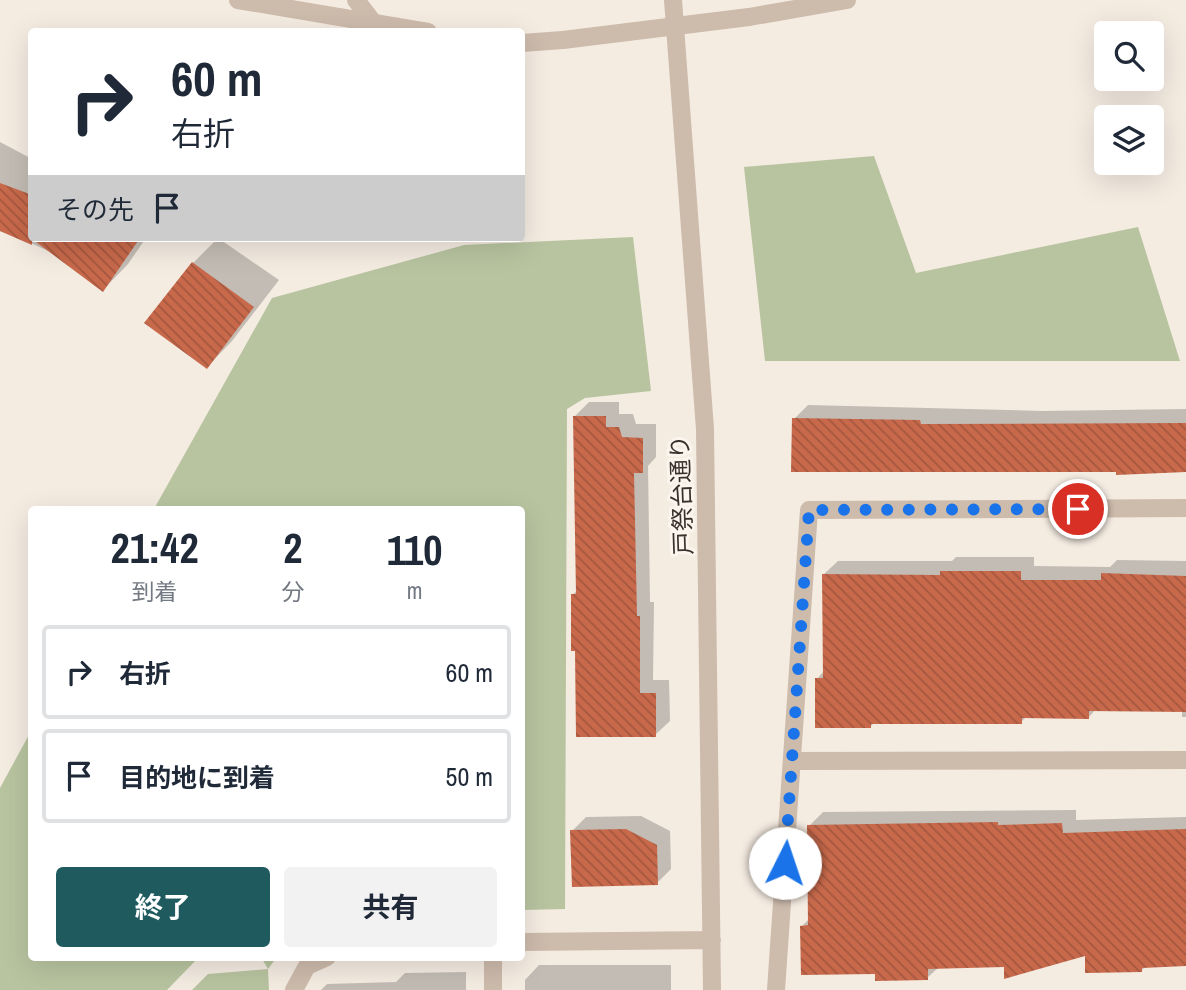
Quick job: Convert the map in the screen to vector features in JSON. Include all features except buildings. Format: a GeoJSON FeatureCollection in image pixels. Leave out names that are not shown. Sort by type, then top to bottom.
{"type":"FeatureCollection","features":[{"type":"Feature","properties":{"kind":"street"},"geometry":{"type":"LineString","coordinates":[[238,0],[406,28]]}},
{"type":"Feature","properties":{"kind":"street"},"geometry":{"type":"LineString","coordinates":[[356,0],[373,22]]}},
{"type":"Feature","properties":{"kind":"street","name":"戸祭台通り"},"geometry":{"type":"LineString","coordinates":[[673,0],[705,429],[712,990]]}},
{"type":"Feature","properties":{"kind":"street"},"geometry":{"type":"LineString","coordinates":[[525,43],[749,17],[847,0]]}},
{"type":"Feature","properties":{"kind":"street"},"geometry":{"type":"LineString","coordinates":[[776,990],[809,510],[1186,508]]}},
{"type":"Feature","properties":{"kind":"street"},"geometry":{"type":"LineString","coordinates":[[792,761],[1186,760]]}},
{"type":"Feature","properties":{"kind":"street"},"geometry":{"type":"LineString","coordinates":[[525,942],[712,940]]}},
{"type":"Feature","properties":{"kind":"street"},"geometry":{"type":"LineString","coordinates":[[294,990],[307,966],[318,961]]}},
{"type":"Feature","properties":{"kind":"street"},"geometry":{"type":"LineString","coordinates":[[493,961],[493,990]]}},
{"type":"Feature","properties":{"kind":"green space"},"geometry":{"type":"Polygon","coordinates":[[[874,156],[916,273],[1138,227],[1180,361],[765,361],[744,167],[874,156]]]}},
{"type":"Feature","properties":{"kind":"green space"},"geometry":{"type":"Polygon","coordinates":[[[633,237],[651,391],[585,398],[567,409],[565,909],[525,910],[525,506],[156,506],[272,298],[464,245],[633,237]]]}},
{"type":"Feature","properties":{"kind":"green space"},"geometry":{"type":"Polygon","coordinates":[[[28,737],[28,961],[195,961],[167,990],[0,990],[0,788],[28,737]]]}},
{"type":"Feature","properties":{"kind":"green space"},"geometry":{"type":"Polygon","coordinates":[[[263,961],[274,961],[268,969],[263,961]]]}},
{"type":"Feature","properties":{"kind":"green space"},"geometry":{"type":"Polygon","coordinates":[[[268,969],[269,990],[192,990],[208,974],[268,969]]]}},
{"type":"Feature","properties":{"kind":"route"},"geometry":{"type":"LineString","coordinates":[[785,863],[809,510],[1078,509]]}}]}
